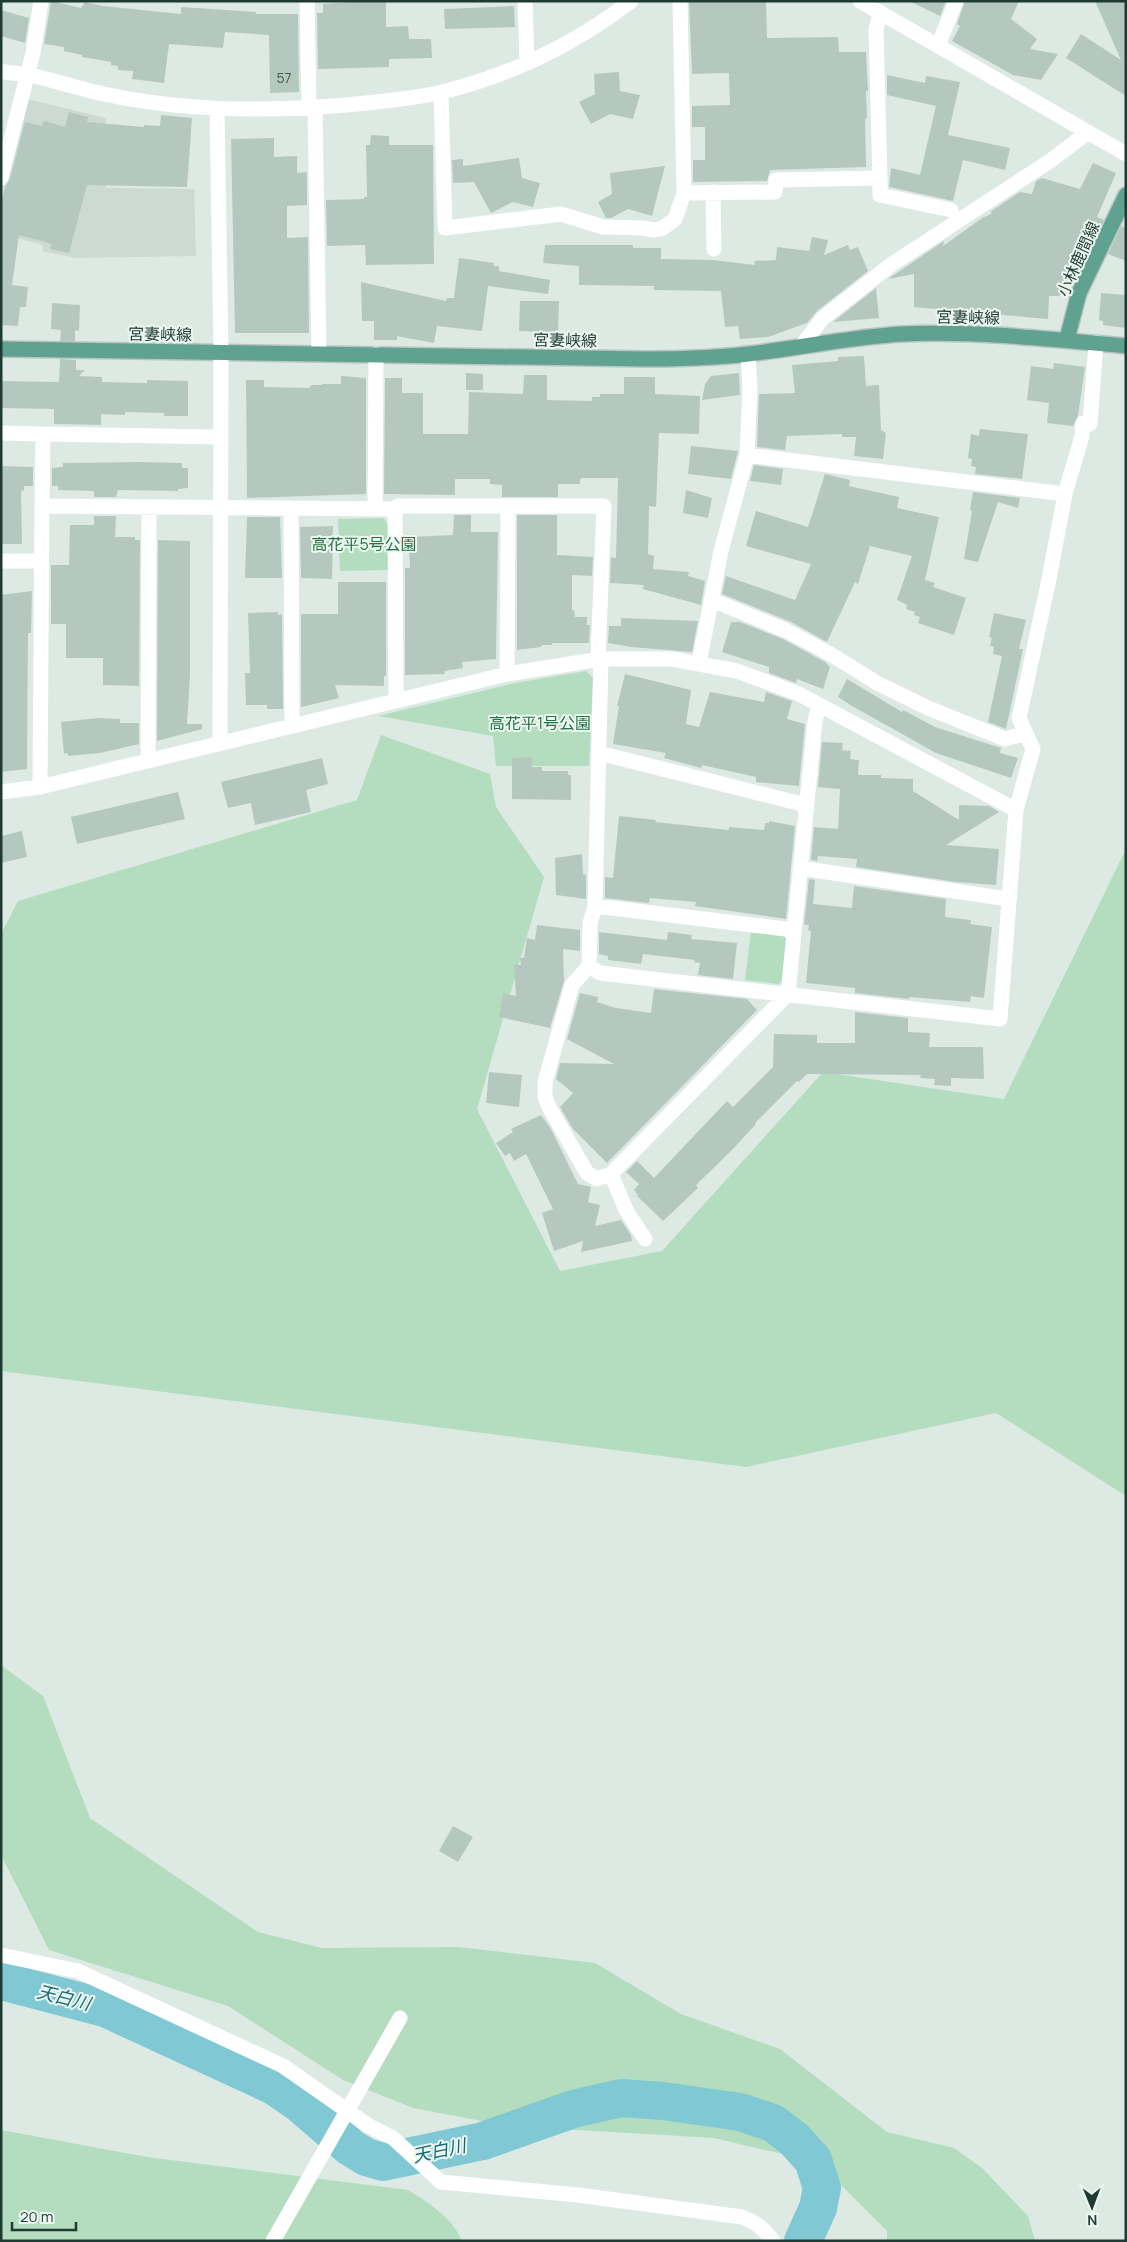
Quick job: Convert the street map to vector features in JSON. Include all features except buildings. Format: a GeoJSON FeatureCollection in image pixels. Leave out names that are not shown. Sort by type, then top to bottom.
{"type":"FeatureCollection","features":[{"type":"Feature","properties":{"kind":"main road","name":"小林鹿間線"},"geometry":{"type":"LineString","coordinates":[[1066,339],[1079,293],[1126,195]]}},
{"type":"Feature","properties":{"kind":"main road","name":"宮妻峡線"},"geometry":{"type":"LineString","coordinates":[[1,349],[646,359],[748,354],[802,345],[902,334],[973,333],[1066,339],[1126,346]]}},
{"type":"Feature","properties":{"kind":"street"},"geometry":{"type":"LineString","coordinates":[[1,178],[28,74],[41,1]]}},
{"type":"Feature","properties":{"kind":"street"},"geometry":{"type":"LineString","coordinates":[[307,1],[319,354]]}},
{"type":"Feature","properties":{"kind":"street"},"geometry":{"type":"LineString","coordinates":[[525,1],[527,63]]}},
{"type":"Feature","properties":{"kind":"street"},"geometry":{"type":"LineString","coordinates":[[1,71],[28,74],[105,95],[217,109],[253,111],[312,109],[441,93],[527,63],[577,38],[632,1]]}},
{"type":"Feature","properties":{"kind":"street"},"geometry":{"type":"LineString","coordinates":[[441,93],[445,228],[561,214],[603,226],[654,230],[663,228],[675,219],[684,193],[680,1]]}},
{"type":"Feature","properties":{"kind":"street"},"geometry":{"type":"LineString","coordinates":[[860,1],[1126,154]]}},
{"type":"Feature","properties":{"kind":"street"},"geometry":{"type":"LineString","coordinates":[[938,46],[956,1]]}},
{"type":"Feature","properties":{"kind":"street"},"geometry":{"type":"LineString","coordinates":[[880,12],[876,30],[880,195],[950,210]]}},
{"type":"Feature","properties":{"kind":"street"},"geometry":{"type":"LineString","coordinates":[[217,109],[221,352],[219,508],[220,743]]}},
{"type":"Feature","properties":{"kind":"street"},"geometry":{"type":"LineString","coordinates":[[802,345],[823,318],[892,264],[1050,160],[1087,133]]}},
{"type":"Feature","properties":{"kind":"street"},"geometry":{"type":"LineString","coordinates":[[684,193],[775,192],[776,180],[880,178]]}},
{"type":"Feature","properties":{"kind":"street"},"geometry":{"type":"LineString","coordinates":[[713,192],[714,249]]}},
{"type":"Feature","properties":{"kind":"street"},"geometry":{"type":"LineString","coordinates":[[589,966],[600,973],[1000,1019],[1016,810],[1033,749],[1024,734],[1019,718],[1065,494],[1082,436],[1083,423],[1090,424],[1096,344]]}},
{"type":"Feature","properties":{"kind":"street"},"geometry":{"type":"LineString","coordinates":[[375,509],[376,354]]}},
{"type":"Feature","properties":{"kind":"street"},"geometry":{"type":"LineString","coordinates":[[699,663],[721,551],[747,455],[750,387],[748,354]]}},
{"type":"Feature","properties":{"kind":"street"},"geometry":{"type":"LineString","coordinates":[[1,433],[220,437]]}},
{"type":"Feature","properties":{"kind":"street"},"geometry":{"type":"LineString","coordinates":[[40,787],[43,575],[40,561],[43,434]]}},
{"type":"Feature","properties":{"kind":"street"},"geometry":{"type":"LineString","coordinates":[[747,455],[1065,494]]}},
{"type":"Feature","properties":{"kind":"street"},"geometry":{"type":"LineString","coordinates":[[42,506],[375,509],[395,509],[398,506],[604,506],[595,906],[590,923],[589,966],[572,985],[544,1082],[545,1097],[587,1172],[597,1179],[611,1174],[788,994],[814,721],[819,705]]}},
{"type":"Feature","properties":{"kind":"street"},"geometry":{"type":"LineString","coordinates":[[507,674],[508,506]]}},
{"type":"Feature","properties":{"kind":"street"},"geometry":{"type":"LineString","coordinates":[[148,761],[149,508]]}},
{"type":"Feature","properties":{"kind":"street"},"geometry":{"type":"LineString","coordinates":[[291,508],[292,726]]}},
{"type":"Feature","properties":{"kind":"street"},"geometry":{"type":"LineString","coordinates":[[395,509],[396,700]]}},
{"type":"Feature","properties":{"kind":"street"},"geometry":{"type":"LineString","coordinates":[[1,561],[40,561]]}},
{"type":"Feature","properties":{"kind":"street"},"geometry":{"type":"LineString","coordinates":[[712,600],[787,631],[832,655],[877,683],[928,708],[1005,739],[1024,734]]}},
{"type":"Feature","properties":{"kind":"street"},"geometry":{"type":"LineString","coordinates":[[1,792],[40,787],[507,674],[600,659],[672,659],[737,671],[770,682],[819,705],[1016,810]]}},
{"type":"Feature","properties":{"kind":"street"},"geometry":{"type":"LineString","coordinates":[[599,753],[806,805]]}},
{"type":"Feature","properties":{"kind":"street"},"geometry":{"type":"LineString","coordinates":[[800,868],[1008,899]]}},
{"type":"Feature","properties":{"kind":"street"},"geometry":{"type":"LineString","coordinates":[[595,906],[794,930]]}},
{"type":"Feature","properties":{"kind":"street"},"geometry":{"type":"LineString","coordinates":[[611,1174],[626,1210],[646,1238]]}},
{"type":"Feature","properties":{"kind":"street"},"geometry":{"type":"LineString","coordinates":[[1,1955],[78,1971],[283,2066],[369,2126],[393,2138],[441,2182],[588,2196],[742,2217],[754,2222],[768,2235]]}},
{"type":"Feature","properties":{"kind":"street"},"geometry":{"type":"LineString","coordinates":[[273,2241],[400,2018]]}},
{"type":"Feature","properties":{"kind":"shaded area"},"geometry":{"type":"Polygon","coordinates":[[[27,99],[106,118],[106,188],[194,189],[196,256],[76,258],[42,251],[43,245],[1,234],[1,200],[27,99]]]}},
{"type":"Feature","properties":{"kind":"green space","name":"高花平5号公園"},"geometry":{"type":"Polygon","coordinates":[[[383,518],[390,526],[390,570],[340,571],[338,519],[383,518]]]}},
{"type":"Feature","properties":{"kind":"green space","name":"高花平1号公園"},"geometry":{"type":"Polygon","coordinates":[[[586,671],[593,678],[589,766],[496,766],[493,736],[378,716],[515,683],[586,671]]]}},
{"type":"Feature","properties":{"kind":"green space"},"geometry":{"type":"Polygon","coordinates":[[[381,735],[490,774],[496,807],[544,877],[477,1109],[560,1271],[662,1251],[823,1072],[1004,1099],[1126,849],[1126,1496],[996,1413],[746,1467],[1,1371],[1,934],[18,901],[357,800],[381,735]]]}},
{"type":"Feature","properties":{"kind":"green space"},"geometry":{"type":"Polygon","coordinates":[[[751,931],[783,935],[787,940],[784,980],[778,984],[745,980],[751,931]]]}},
{"type":"Feature","properties":{"kind":"green space"},"geometry":{"type":"Polygon","coordinates":[[[1,1665],[43,1696],[90,1818],[258,1932],[322,1948],[458,1947],[595,1963],[681,2014],[780,2049],[887,2132],[954,2148],[982,2168],[1028,2216],[1035,2241],[887,2241],[887,2231],[841,2185],[782,2154],[714,2138],[508,2126],[413,2108],[343,2080],[228,2006],[49,1950],[1,1855],[1,1665]]]}},
{"type":"Feature","properties":{"kind":"green space"},"geometry":{"type":"Polygon","coordinates":[[[1,2130],[147,2157],[408,2190],[446,2218],[458,2232],[462,2241],[1,2241],[1,2130]]]}},
{"type":"Feature","properties":{"kind":"waterway","name":"天白川"},"geometry":{"type":"LineString","coordinates":[[1,1981],[105,2008],[274,2086],[299,2103],[350,2147],[366,2157],[383,2162],[483,2141],[573,2109],[621,2098],[663,2101],[740,2112],[773,2123],[794,2139],[813,2160],[822,2188],[818,2208],[803,2241]]}}]}
